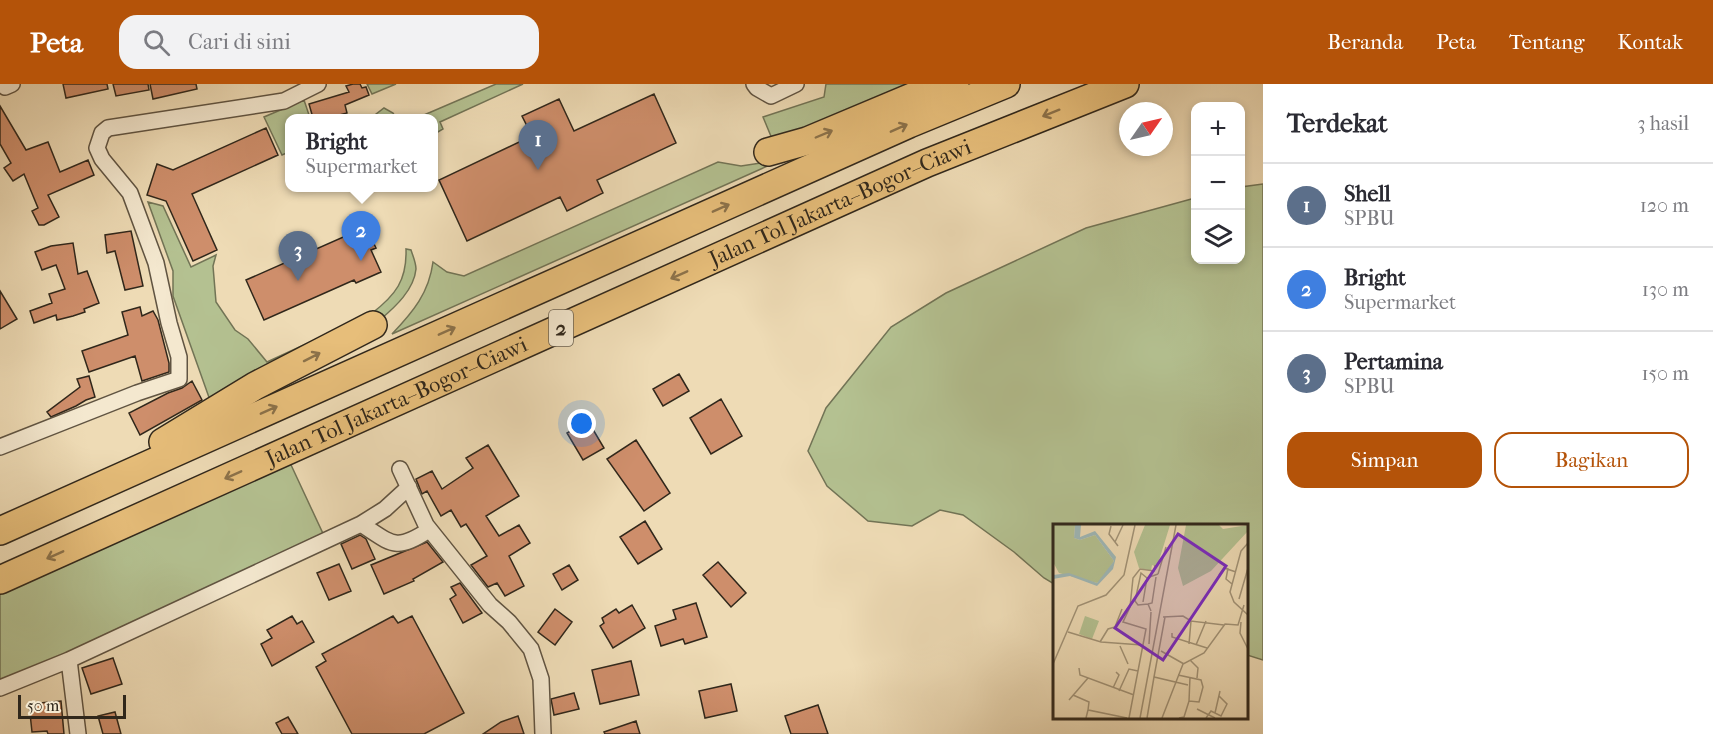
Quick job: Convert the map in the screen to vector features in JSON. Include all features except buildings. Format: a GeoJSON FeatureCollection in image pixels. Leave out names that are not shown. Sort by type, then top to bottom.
{"type":"FeatureCollection","features":[{"type":"Feature","properties":{"kind":"highway"},"geometry":{"type":"LineString","coordinates":[[768,152],[807,141],[919,94],[955,84]]}},
{"type":"Feature","properties":{"kind":"highway","name":"Jalan Tol Jakarta–Bogor–Ciawi"},"geometry":{"type":"LineString","coordinates":[[0,531],[909,124],[1006,84]]}},
{"type":"Feature","properties":{"kind":"highway","name":"Jalan Tol Jakarta–Bogor–Ciawi"},"geometry":{"type":"LineString","coordinates":[[0,580],[927,163],[1125,84]]}},
{"type":"Feature","properties":{"kind":"highway"},"geometry":{"type":"LineString","coordinates":[[62,503],[255,386],[373,325]]}},
{"type":"Feature","properties":{"kind":"street"},"geometry":{"type":"LineString","coordinates":[[3,84],[5,87],[12,84]]}},
{"type":"Feature","properties":{"kind":"street"},"geometry":{"type":"LineString","coordinates":[[2,443],[65,423],[137,393],[178,379],[179,357],[156,263],[130,193],[102,159],[97,148],[102,133],[108,128],[284,101],[318,84]]}},
{"type":"Feature","properties":{"kind":"street"},"geometry":{"type":"LineString","coordinates":[[754,84],[771,96],[796,84]]}},
{"type":"Feature","properties":{"kind":"street"},"geometry":{"type":"LineString","coordinates":[[400,469],[429,530],[490,605],[515,629],[531,649],[541,679],[543,734]]}},
{"type":"Feature","properties":{"kind":"street"},"geometry":{"type":"LineString","coordinates":[[0,688],[69,660],[360,524],[385,509],[409,487]]}},
{"type":"Feature","properties":{"kind":"street"},"geometry":{"type":"LineString","coordinates":[[360,524],[392,543],[404,544],[429,530]]}},
{"type":"Feature","properties":{"kind":"street"},"geometry":{"type":"LineString","coordinates":[[69,660],[78,734]]}},
{"type":"Feature","properties":{"kind":"green space"},"geometry":{"type":"Polygon","coordinates":[[[367,84],[396,84],[372,94],[367,84]]]}},
{"type":"Feature","properties":{"kind":"green space"},"geometry":{"type":"Polygon","coordinates":[[[496,84],[523,84],[440,122],[443,129],[438,132],[438,114],[426,114],[496,84]]]}},
{"type":"Feature","properties":{"kind":"green space"},"geometry":{"type":"Polygon","coordinates":[[[826,84],[916,84],[775,146],[763,117],[824,97],[826,84]]]}},
{"type":"Feature","properties":{"kind":"green space"},"geometry":{"type":"Polygon","coordinates":[[[304,100],[309,114],[285,114],[285,154],[282,155],[264,117],[304,100]]]}},
{"type":"Feature","properties":{"kind":"green space"},"geometry":{"type":"Polygon","coordinates":[[[384,108],[394,114],[376,114],[384,108]]]}},
{"type":"Feature","properties":{"kind":"green space"},"geometry":{"type":"Polygon","coordinates":[[[781,160],[392,334],[407,318],[424,293],[433,262],[447,272],[464,276],[718,162],[741,166],[781,160]]]}},
{"type":"Feature","properties":{"kind":"green space"},"geometry":{"type":"Polygon","coordinates":[[[1263,184],[1263,660],[1248,655],[1248,524],[1053,524],[1053,583],[963,515],[940,510],[912,526],[868,521],[827,486],[808,451],[826,408],[891,327],[946,293],[1086,228],[1191,199],[1191,264],[1245,264],[1245,186],[1263,184]]]}},
{"type":"Feature","properties":{"kind":"green space"},"geometry":{"type":"Polygon","coordinates":[[[148,202],[163,206],[191,267],[216,255],[213,266],[216,302],[235,330],[248,339],[267,362],[371,314],[380,307],[393,293],[402,278],[406,249],[411,250],[416,269],[412,284],[403,297],[381,319],[211,403],[173,296],[173,271],[148,202]]]}},
{"type":"Feature","properties":{"kind":"green space"},"geometry":{"type":"Polygon","coordinates":[[[285,452],[326,540],[0,688],[0,580],[285,452]]]}},
{"type":"Feature","properties":{"kind":"place","name":"Shell"},"geometry":{"type":"Point","coordinates":[538,170]}},
{"type":"Feature","properties":{"kind":"place","name":"Bright"},"geometry":{"type":"Point","coordinates":[361,261]}},
{"type":"Feature","properties":{"kind":"place","name":"Pertamina"},"geometry":{"type":"Point","coordinates":[298,281]}}]}
